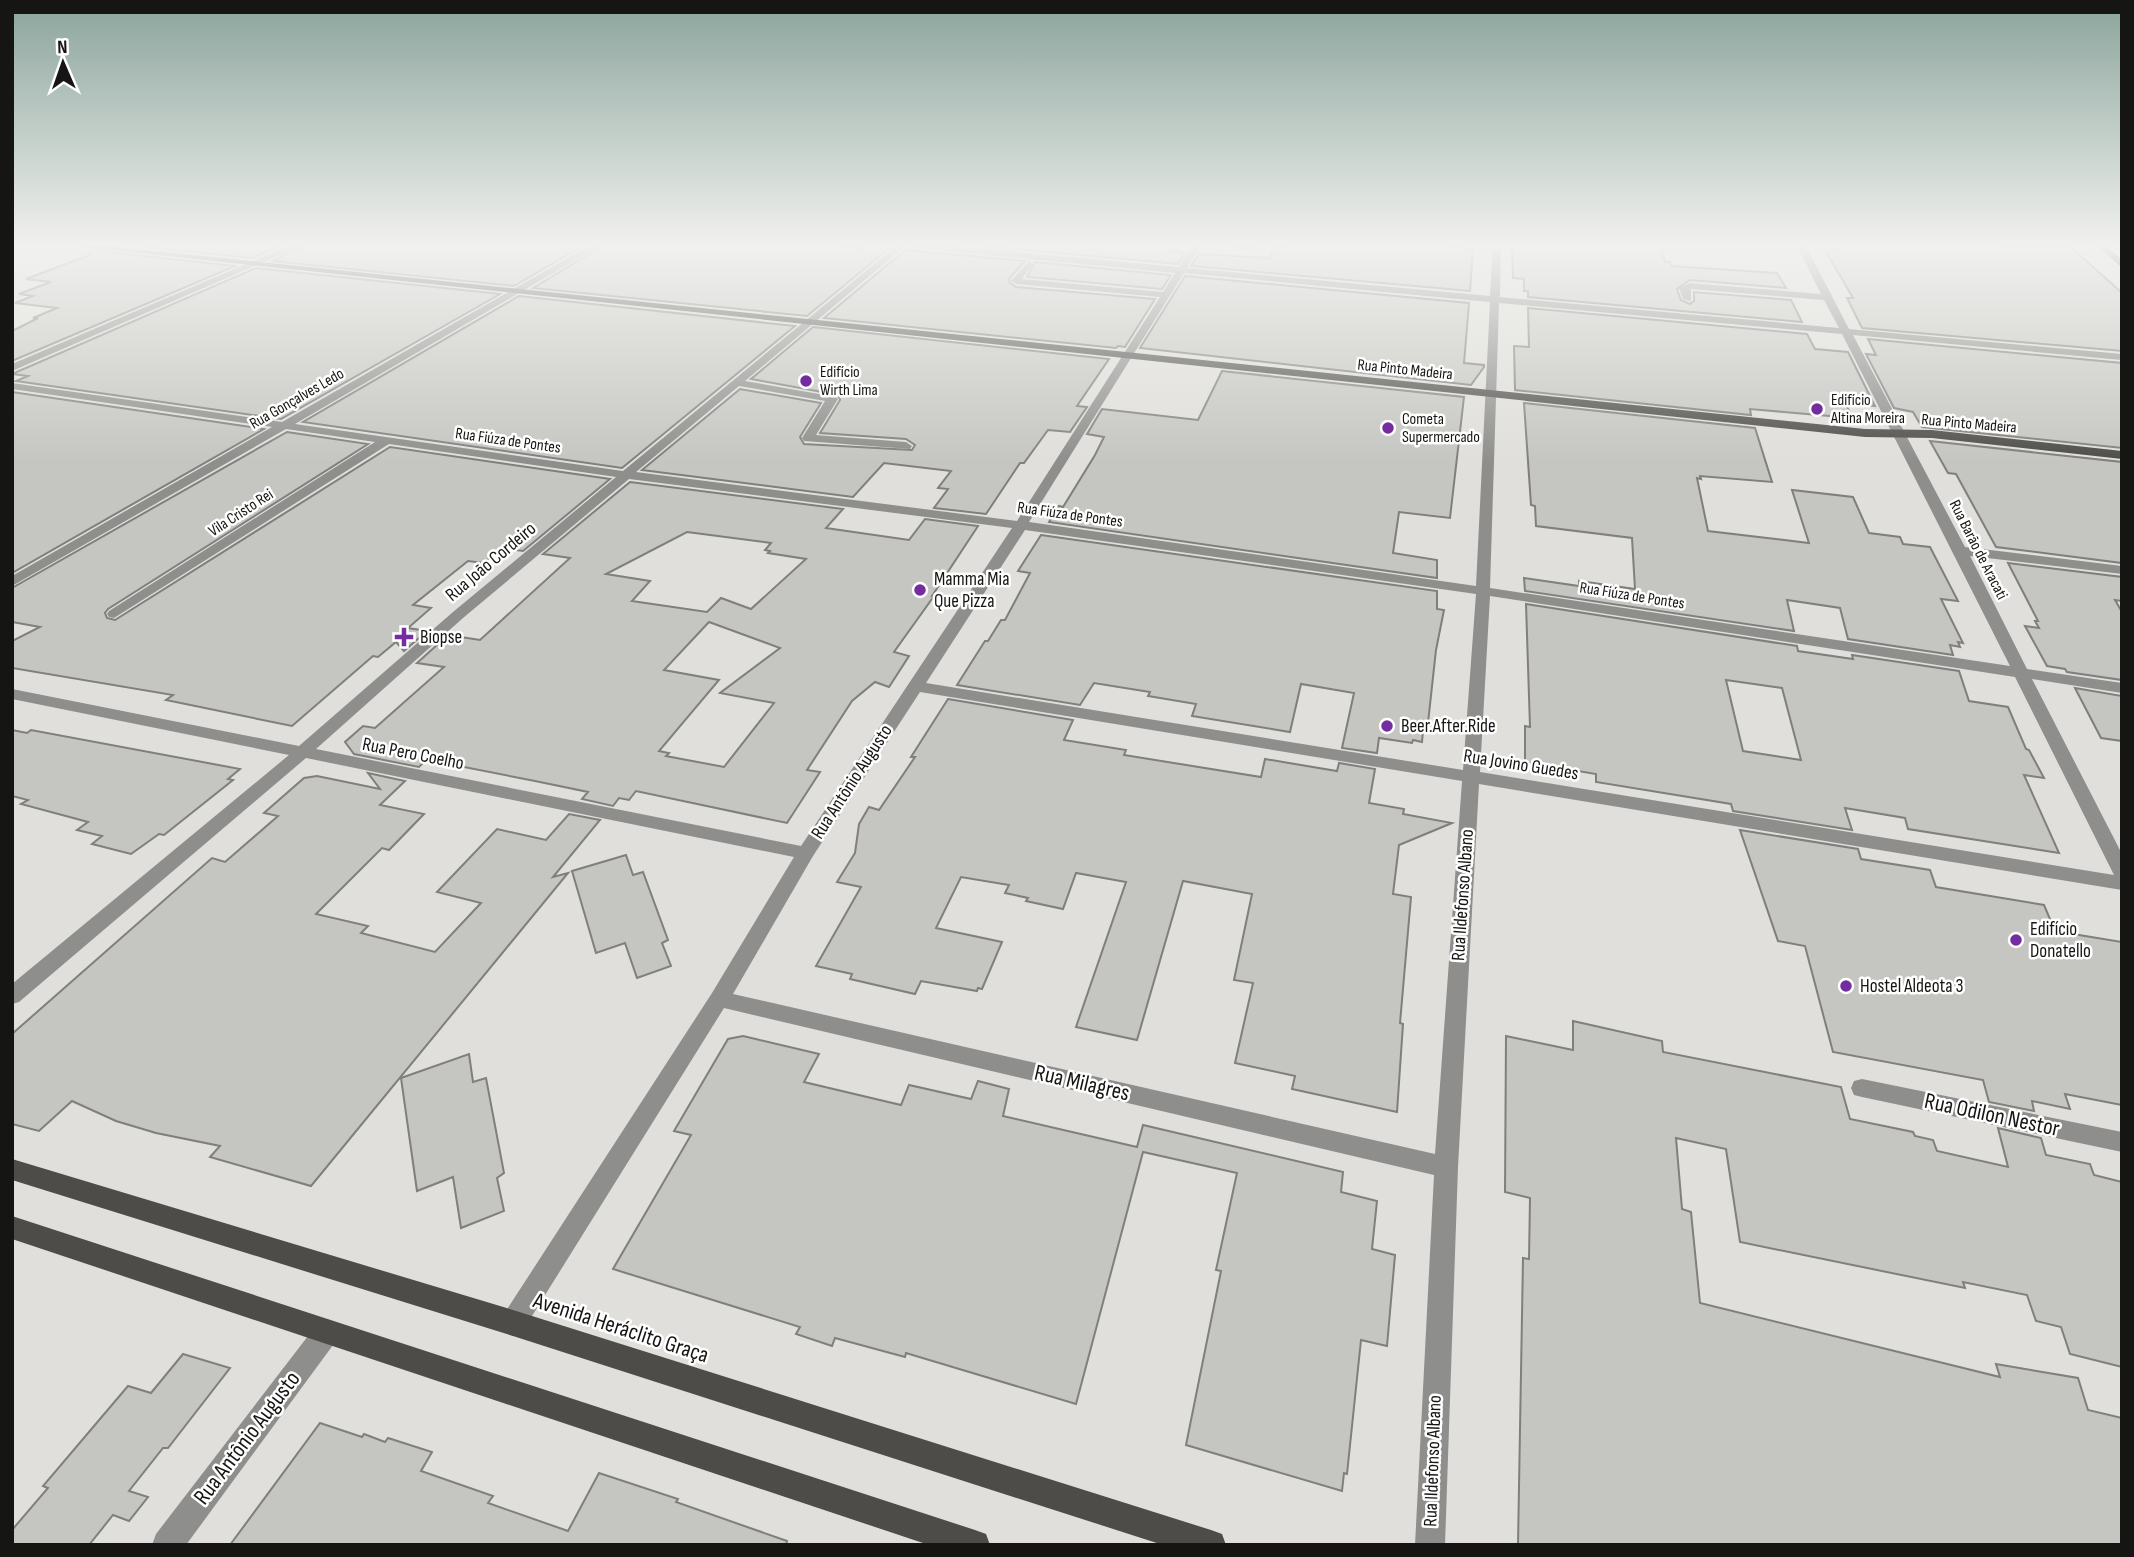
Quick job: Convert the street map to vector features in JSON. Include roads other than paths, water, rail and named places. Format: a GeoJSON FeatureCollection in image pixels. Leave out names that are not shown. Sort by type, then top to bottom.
{"type":"FeatureCollection","features":[{"type":"Feature","properties":{"kind":"main road","name":"Rua Pinto Madeira"},"geometry":{"type":"LineString","coordinates":[[749,317],[1492,395],[1898,435],[1933,434],[2122,455]]}},
{"type":"Feature","properties":{"kind":"main road","name":"Avenida Heráclito Graça"},"geometry":{"type":"LineString","coordinates":[[12,1169],[513,1323],[1211,1545]]}},
{"type":"Feature","properties":{"kind":"main road"},"geometry":{"type":"LineString","coordinates":[[12,1227],[975,1545]]}},
{"type":"Feature","properties":{"kind":"street"},"geometry":{"type":"LineString","coordinates":[[12,368],[133,317]]}},
{"type":"Feature","properties":{"kind":"street","name":"Rua Gonçalves Ledo"},"geometry":{"type":"LineString","coordinates":[[12,582],[471,317]]}},
{"type":"Feature","properties":{"kind":"street","name":"Rua João Cordeiro"},"geometry":{"type":"LineString","coordinates":[[12,996],[302,753],[458,615],[817,317]]}},
{"type":"Feature","properties":{"kind":"street","name":"Rua Antônio Augusto"},"geometry":{"type":"LineString","coordinates":[[513,1323],[719,999],[806,853],[1021,526],[1152,317]]}},
{"type":"Feature","properties":{"kind":"street","name":"Rua Ildefonso Albano"},"geometry":{"type":"LineString","coordinates":[[1430,1545],[1446,1167],[1483,591],[1494,317]]}},
{"type":"Feature","properties":{"kind":"street"},"geometry":{"type":"LineString","coordinates":[[1683,317],[2122,357]]}},
{"type":"Feature","properties":{"kind":"street","name":"Rua Barão de Aracati"},"geometry":{"type":"LineString","coordinates":[[1838,317],[2122,873]]}},
{"type":"Feature","properties":{"kind":"street"},"geometry":{"type":"LineString","coordinates":[[738,383],[832,399],[808,438],[905,446]]}},
{"type":"Feature","properties":{"kind":"street","name":"Rua Fiúza de Pontes"},"geometry":{"type":"LineString","coordinates":[[12,386],[628,476],[1021,526],[1483,591],[2122,688]]}},
{"type":"Feature","properties":{"kind":"street","name":"Vila Cristo Rei"},"geometry":{"type":"LineString","coordinates":[[114,614],[386,440]]}},
{"type":"Feature","properties":{"kind":"street"},"geometry":{"type":"LineString","coordinates":[[1960,551],[2122,570]]}},
{"type":"Feature","properties":{"kind":"street","name":"Rua Jovino Guedes"},"geometry":{"type":"LineString","coordinates":[[915,685],[2122,883]]}},
{"type":"Feature","properties":{"kind":"street","name":"Rua Pero Coelho"},"geometry":{"type":"LineString","coordinates":[[12,694],[806,853]]}},
{"type":"Feature","properties":{"kind":"street","name":"Rua Milagres"},"geometry":{"type":"LineString","coordinates":[[719,999],[1446,1167]]}},
{"type":"Feature","properties":{"kind":"street","name":"Rua Odilon Nestor"},"geometry":{"type":"LineString","coordinates":[[1862,1088],[2122,1142]]}},
{"type":"Feature","properties":{"kind":"street","name":"Rua Antônio Augusto"},"geometry":{"type":"LineString","coordinates":[[167,1545],[327,1332]]}},
{"type":"Feature","properties":{"kind":"place","name":"Edifício Wirth Lima"},"geometry":{"type":"Point","coordinates":[806,381]}},
{"type":"Feature","properties":{"kind":"place","name":"Edifício Altina Moreira"},"geometry":{"type":"Point","coordinates":[1817,409]}},
{"type":"Feature","properties":{"kind":"place","name":"Cometa Supermercado"},"geometry":{"type":"Point","coordinates":[1388,428]}},
{"type":"Feature","properties":{"kind":"place","name":"Mamma Mia Que Pizza"},"geometry":{"type":"Point","coordinates":[920,590]}},
{"type":"Feature","properties":{"kind":"place","name":"Biopse"},"geometry":{"type":"Point","coordinates":[404,637]}},
{"type":"Feature","properties":{"kind":"place","name":"Beer.After.Ride"},"geometry":{"type":"Point","coordinates":[1387,726]}},
{"type":"Feature","properties":{"kind":"place","name":"Edifício Donatello"},"geometry":{"type":"Point","coordinates":[2016,940]}},
{"type":"Feature","properties":{"kind":"place","name":"Hostel Aldeota 3"},"geometry":{"type":"Point","coordinates":[1846,986]}}]}
